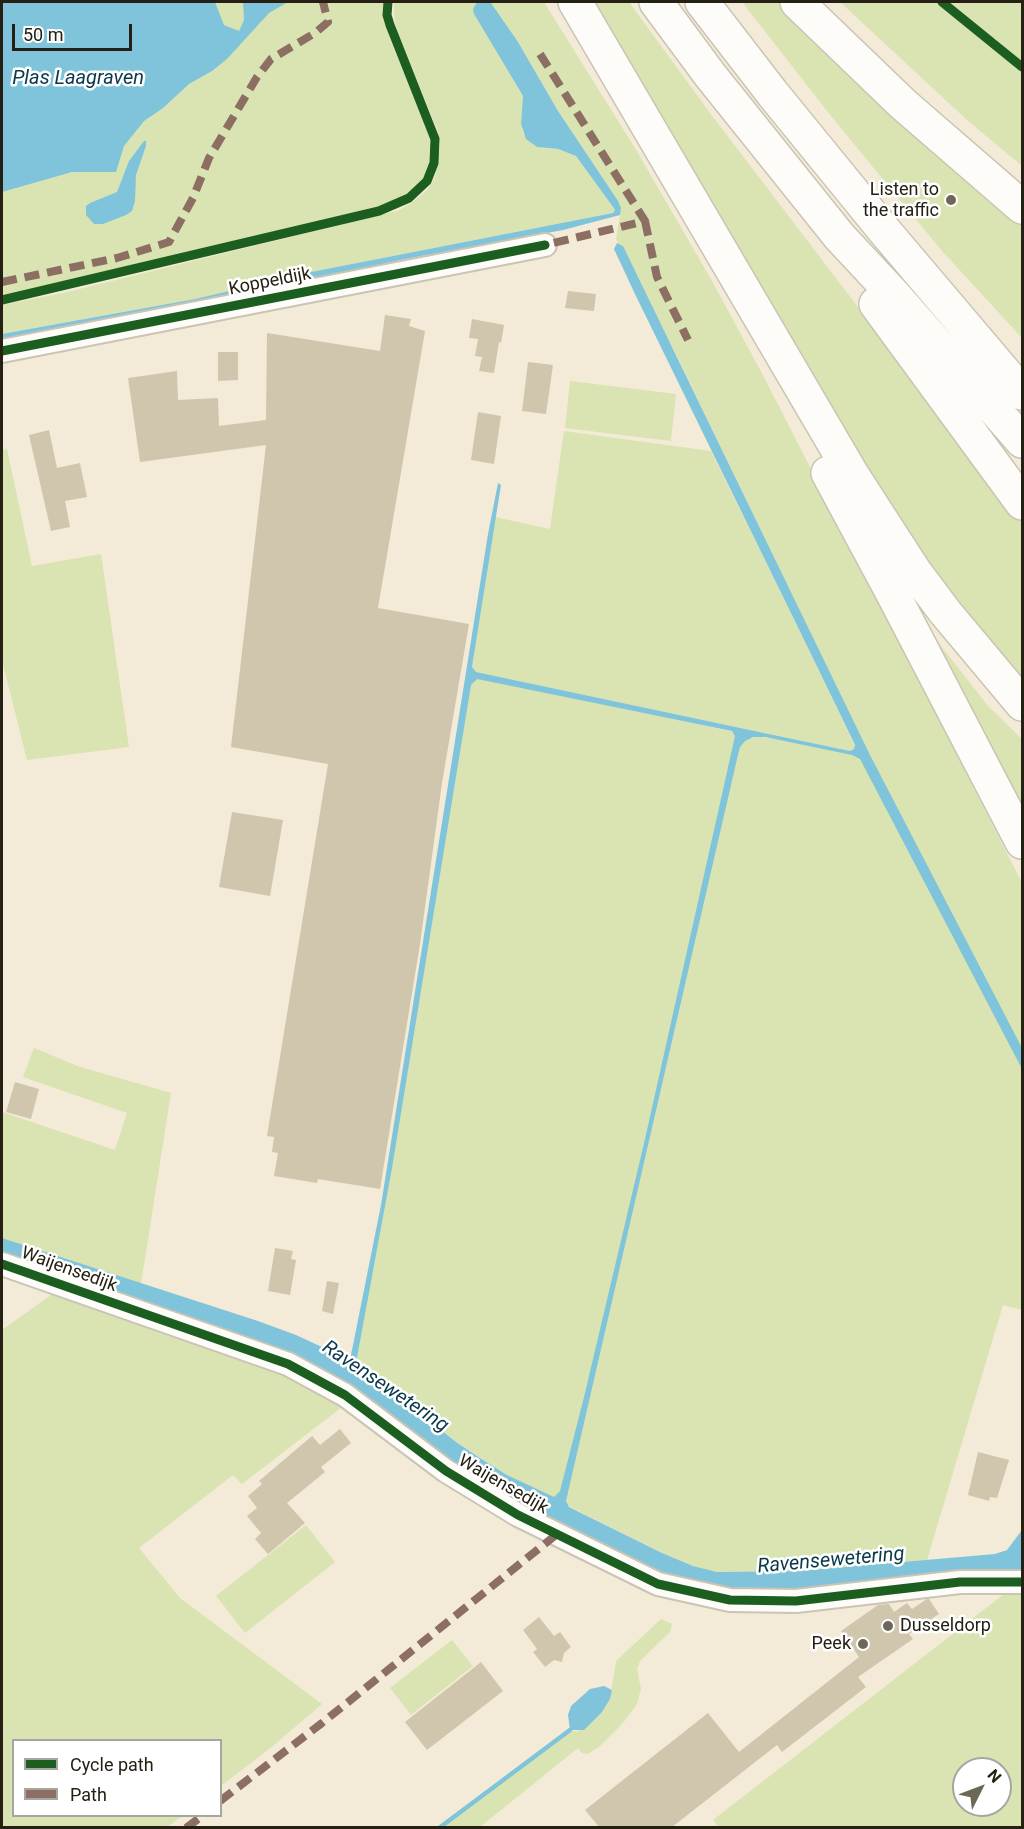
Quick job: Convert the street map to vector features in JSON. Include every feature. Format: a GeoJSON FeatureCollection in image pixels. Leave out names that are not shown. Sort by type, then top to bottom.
{"type":"FeatureCollection","features":[{"type":"Feature","properties":{"kind":"highway"},"geometry":{"type":"LineString","coordinates":[[575,2],[853,476],[915,572],[967,640],[1023,704]]}},
{"type":"Feature","properties":{"kind":"highway"},"geometry":{"type":"LineString","coordinates":[[656,2],[839,236],[1023,441]]}},
{"type":"Feature","properties":{"kind":"highway"},"geometry":{"type":"LineString","coordinates":[[702,2],[808,138],[1023,393]]}},
{"type":"Feature","properties":{"kind":"highway"},"geometry":{"type":"LineString","coordinates":[[797,2],[903,104],[1023,207]]}},
{"type":"Feature","properties":{"kind":"highway"},"geometry":{"type":"LineString","coordinates":[[839,236],[879,308],[1023,503]]}},
{"type":"Feature","properties":{"kind":"highway"},"geometry":{"type":"LineString","coordinates":[[957,316],[1023,372]]}},
{"type":"Feature","properties":{"kind":"highway"},"geometry":{"type":"LineString","coordinates":[[780,352],[779,384],[893,594],[1023,842]]}},
{"type":"Feature","properties":{"kind":"street","name":"Koppeldijk"},"geometry":{"type":"LineString","coordinates":[[2,351],[545,245]]}},
{"type":"Feature","properties":{"kind":"street","name":"Waijensedijk"},"geometry":{"type":"LineString","coordinates":[[2,1264],[288,1364],[345,1395],[446,1471],[518,1515],[658,1584],[730,1600],[796,1601],[960,1582],[1023,1582]]}},
{"type":"Feature","properties":{"kind":"green space"},"geometry":{"type":"Polygon","coordinates":[[[2,2],[384,2],[388,33],[431,140],[431,162],[427,173],[416,189],[392,204],[2,297],[2,2]]]}},
{"type":"Feature","properties":{"kind":"green space"},"geometry":{"type":"Polygon","coordinates":[[[394,2],[477,2],[474,14],[523,96],[521,124],[523,134],[543,148],[558,149],[576,156],[615,210],[613,213],[311,272],[195,299],[2,334],[2,305],[63,293],[400,210],[418,198],[427,190],[435,177],[440,146],[438,132],[398,34],[394,2]]]}},
{"type":"Feature","properties":{"kind":"green space"},"geometry":{"type":"Polygon","coordinates":[[[487,2],[544,2],[635,148],[712,281],[764,377],[1022,883],[1022,1310],[1003,1305],[927,1560],[798,1571],[717,1572],[693,1566],[662,1553],[507,1475],[456,1442],[355,1364],[390,1171],[470,674],[739,733],[869,755],[674,350],[616,239],[621,208],[558,111],[518,42],[487,2]]]}},
{"type":"Feature","properties":{"kind":"green space"},"geometry":{"type":"Polygon","coordinates":[[[591,2],[629,2],[710,113],[1022,522],[1022,690],[913,547],[591,2]]]}},
{"type":"Feature","properties":{"kind":"green space"},"geometry":{"type":"Polygon","coordinates":[[[742,2],[783,2],[1022,218],[1022,338],[942,251],[831,116],[742,2]]]}},
{"type":"Feature","properties":{"kind":"green space"},"geometry":{"type":"Polygon","coordinates":[[[840,2],[937,2],[1022,73],[1022,166],[967,120],[840,2]]]}},
{"type":"Feature","properties":{"kind":"green space"},"geometry":{"type":"Polygon","coordinates":[[[948,2],[1022,2],[1022,63],[948,2]]]}},
{"type":"Feature","properties":{"kind":"green space"},"geometry":{"type":"Polygon","coordinates":[[[570,381],[676,394],[671,441],[565,428],[570,381]]]}},
{"type":"Feature","properties":{"kind":"green space"},"geometry":{"type":"Polygon","coordinates":[[[564,431],[711,451],[810,652],[855,746],[854,749],[850,751],[475,672],[472,667],[495,517],[550,529],[564,431]]]}},
{"type":"Feature","properties":{"kind":"green space"},"geometry":{"type":"Polygon","coordinates":[[[7,449],[32,566],[101,554],[129,747],[27,760],[2,660],[2,450],[7,449]]]}},
{"type":"Feature","properties":{"kind":"green space"},"geometry":{"type":"Polygon","coordinates":[[[919,618],[988,706],[1022,739],[1022,814],[919,618]]]}},
{"type":"Feature","properties":{"kind":"green space"},"geometry":{"type":"Polygon","coordinates":[[[34,1048],[80,1067],[171,1093],[141,1284],[2,1238],[2,1112],[115,1150],[127,1113],[23,1077],[34,1048]]]}},
{"type":"Feature","properties":{"kind":"green space"},"geometry":{"type":"Polygon","coordinates":[[[55,1292],[290,1373],[346,1404],[242,1484],[233,1475],[139,1548],[180,1598],[322,1704],[222,1785],[222,1739],[12,1739],[12,1817],[181,1817],[167,1827],[2,1827],[2,1330],[55,1292]]]}},
{"type":"Feature","properties":{"kind":"green space"},"geometry":{"type":"Polygon","coordinates":[[[306,1525],[335,1562],[245,1633],[216,1596],[306,1525]]]}},
{"type":"Feature","properties":{"kind":"green space"},"geometry":{"type":"Polygon","coordinates":[[[1008,1591],[1022,1591],[1022,1827],[719,1828],[713,1820],[1008,1591]]]}},
{"type":"Feature","properties":{"kind":"green space"},"geometry":{"type":"Polygon","coordinates":[[[661,1619],[672,1624],[670,1632],[640,1661],[637,1669],[641,1689],[637,1704],[623,1723],[600,1746],[588,1754],[582,1753],[578,1748],[480,1827],[439,1828],[570,1730],[577,1732],[610,1699],[616,1661],[661,1619]]]}},
{"type":"Feature","properties":{"kind":"green space"},"geometry":{"type":"Polygon","coordinates":[[[452,1640],[473,1666],[411,1715],[390,1688],[452,1640]]]}},
{"type":"Feature","properties":{"kind":"water","name":"Plas Laagraven"},"geometry":{"type":"Polygon","coordinates":[[[2,2],[215,2],[224,25],[239,31],[244,20],[243,2],[288,2],[269,13],[227,59],[189,84],[163,108],[144,121],[124,146],[116,172],[72,172],[2,192],[2,2]]]}},
{"type":"Feature","properties":{"kind":"water"},"geometry":{"type":"Polygon","coordinates":[[[477,2],[491,3],[518,42],[558,111],[618,201],[621,208],[620,215],[563,230],[400,260],[278,288],[2,340],[2,334],[195,299],[311,272],[613,213],[615,210],[576,156],[558,149],[537,147],[526,139],[521,124],[523,96],[474,14],[473,9],[477,2]]]}},
{"type":"Feature","properties":{"kind":"water"},"geometry":{"type":"Polygon","coordinates":[[[146,141],[146,146],[136,175],[135,201],[132,211],[103,224],[94,224],[86,215],[86,206],[117,192],[129,161],[146,141]]]}},
{"type":"Feature","properties":{"kind":"water","name":"Ravensewetering"},"geometry":{"type":"Polygon","coordinates":[[[617,243],[623,246],[870,755],[1022,1048],[1022,1069],[860,759],[852,755],[765,737],[753,737],[745,741],[740,747],[737,759],[566,1501],[569,1507],[662,1553],[693,1566],[717,1572],[798,1571],[995,1554],[1007,1550],[1022,1530],[1021,1570],[937,1574],[805,1590],[743,1591],[707,1587],[672,1578],[632,1560],[468,1473],[339,1378],[320,1368],[271,1348],[2,1256],[2,1238],[258,1321],[296,1335],[350,1360],[381,1205],[498,483],[501,485],[472,667],[476,672],[850,751],[854,749],[855,745],[614,249],[617,243]],[[477,679],[471,685],[392,1168],[356,1363],[456,1442],[507,1475],[554,1497],[560,1491],[584,1397],[645,1139],[735,736],[732,731],[477,679]]]}},
{"type":"Feature","properties":{"kind":"water"},"geometry":{"type":"Polygon","coordinates":[[[604,1686],[612,1690],[610,1699],[602,1712],[584,1730],[570,1730],[568,1715],[571,1706],[590,1689],[604,1686]]]}},
{"type":"Feature","properties":{"kind":"building"},"geometry":{"type":"Polygon","coordinates":[[[568,291],[596,294],[594,311],[565,308],[568,291]]]}},
{"type":"Feature","properties":{"kind":"building"},"geometry":{"type":"Polygon","coordinates":[[[385,315],[411,319],[409,326],[425,331],[378,608],[469,624],[442,783],[420,944],[380,1189],[318,1179],[317,1183],[274,1176],[278,1153],[272,1152],[274,1137],[267,1136],[328,764],[231,747],[266,445],[140,462],[128,378],[177,371],[178,400],[218,398],[219,426],[266,420],[267,333],[380,351],[385,315]]]}},
{"type":"Feature","properties":{"kind":"building"},"geometry":{"type":"Polygon","coordinates":[[[472,319],[504,325],[494,373],[479,371],[482,357],[475,356],[478,339],[469,338],[472,319]]]}},
{"type":"Feature","properties":{"kind":"building"},"geometry":{"type":"Polygon","coordinates":[[[218,352],[238,352],[238,380],[218,381],[218,352]]]}},
{"type":"Feature","properties":{"kind":"building"},"geometry":{"type":"Polygon","coordinates":[[[528,362],[553,365],[546,414],[522,411],[528,362]]]}},
{"type":"Feature","properties":{"kind":"building"},"geometry":{"type":"Polygon","coordinates":[[[478,412],[501,416],[494,464],[471,460],[478,412]]]}},
{"type":"Feature","properties":{"kind":"building"},"geometry":{"type":"Polygon","coordinates":[[[49,430],[57,468],[80,463],[87,497],[65,501],[70,527],[51,531],[29,435],[49,430]]]}},
{"type":"Feature","properties":{"kind":"building"},"geometry":{"type":"Polygon","coordinates":[[[232,812],[283,820],[270,896],[219,887],[232,812]]]}},
{"type":"Feature","properties":{"kind":"building"},"geometry":{"type":"Polygon","coordinates":[[[15,1082],[39,1089],[31,1119],[6,1112],[15,1082]]]}},
{"type":"Feature","properties":{"kind":"building"},"geometry":{"type":"Polygon","coordinates":[[[275,1248],[293,1251],[291,1259],[296,1260],[290,1295],[268,1291],[275,1248]]]}},
{"type":"Feature","properties":{"kind":"building"},"geometry":{"type":"Polygon","coordinates":[[[327,1281],[339,1283],[333,1314],[322,1311],[327,1281]]]}},
{"type":"Feature","properties":{"kind":"building"},"geometry":{"type":"Polygon","coordinates":[[[340,1429],[351,1443],[321,1467],[325,1472],[287,1503],[305,1523],[268,1554],[255,1539],[261,1533],[247,1516],[257,1508],[248,1496],[262,1484],[259,1481],[312,1436],[320,1445],[340,1429]]]}},
{"type":"Feature","properties":{"kind":"building"},"geometry":{"type":"Polygon","coordinates":[[[978,1452],[1009,1460],[997,1498],[990,1497],[989,1501],[968,1495],[978,1452]]]}},
{"type":"Feature","properties":{"kind":"building"},"geometry":{"type":"Polygon","coordinates":[[[927,1599],[939,1614],[909,1634],[913,1639],[858,1677],[866,1687],[782,1752],[777,1745],[672,1827],[599,1827],[585,1810],[708,1713],[739,1752],[859,1657],[841,1631],[878,1605],[889,1604],[894,1612],[907,1603],[912,1609],[927,1599]]]}},
{"type":"Feature","properties":{"kind":"building"},"geometry":{"type":"Polygon","coordinates":[[[539,1617],[554,1636],[560,1632],[571,1647],[564,1653],[562,1662],[554,1660],[545,1667],[533,1652],[537,1649],[523,1630],[539,1617]]]}},
{"type":"Feature","properties":{"kind":"building"},"geometry":{"type":"Polygon","coordinates":[[[481,1662],[503,1691],[427,1750],[405,1722],[481,1662]]]}},
{"type":"Feature","properties":{"kind":"waterway"},"geometry":{"type":"LineString","coordinates":[[439,1828],[570,1730]]}},
{"type":"Feature","properties":{"kind":"marked path"},"geometry":{"type":"LineString","coordinates":[[2,282],[117,258],[169,242],[193,198],[209,158],[257,77],[271,59],[315,33],[328,22],[323,2]]}},
{"type":"Feature","properties":{"kind":"marked path"},"geometry":{"type":"LineString","coordinates":[[540,54],[645,221],[545,245]]}},
{"type":"Feature","properties":{"kind":"marked path"},"geometry":{"type":"LineString","coordinates":[[645,221],[657,277],[688,340]]}},
{"type":"Feature","properties":{"kind":"marked path"},"geometry":{"type":"LineString","coordinates":[[222,1799],[322,1723],[557,1534]]}},
{"type":"Feature","properties":{"kind":"marked path"},"geometry":{"type":"LineString","coordinates":[[186,1828],[201,1817]]}},
{"type":"Feature","properties":{"kind":"cycle path"},"geometry":{"type":"LineString","coordinates":[[2,300],[379,211],[409,198],[427,181],[434,163],[435,139],[390,25],[387,15],[388,2]]}},
{"type":"Feature","properties":{"kind":"cycle path"},"geometry":{"type":"LineString","coordinates":[[942,2],[1022,67]]}},
{"type":"Feature","properties":{"kind":"cycle path"},"geometry":{"type":"LineString","coordinates":[[2,351],[545,245]]}},
{"type":"Feature","properties":{"kind":"cycle path"},"geometry":{"type":"LineString","coordinates":[[2,1264],[288,1364],[345,1395],[446,1471],[518,1515],[658,1584],[730,1600],[796,1601],[960,1582],[1022,1582]]}},
{"type":"Feature","properties":{"kind":"place","name":"Listen to the traffic"},"geometry":{"type":"Point","coordinates":[951,200]}},
{"type":"Feature","properties":{"kind":"place","name":"Dusseldorp"},"geometry":{"type":"Point","coordinates":[888,1626]}},
{"type":"Feature","properties":{"kind":"place","name":"Peek"},"geometry":{"type":"Point","coordinates":[863,1644]}}]}
